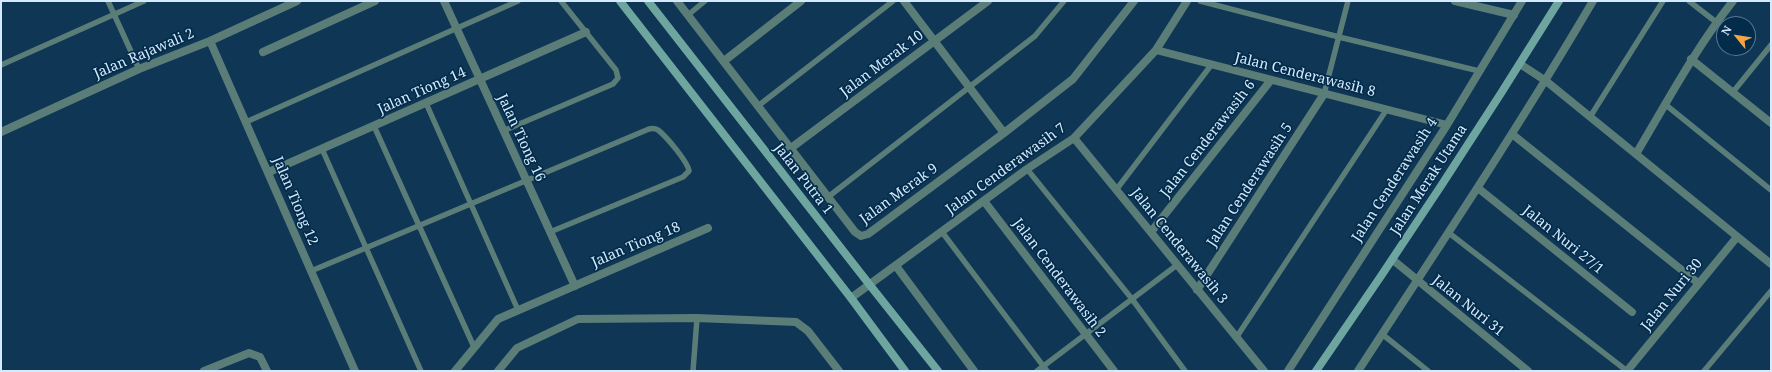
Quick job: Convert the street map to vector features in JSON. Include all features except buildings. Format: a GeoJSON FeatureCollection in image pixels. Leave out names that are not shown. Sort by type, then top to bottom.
{"type":"FeatureCollection","features":[{"type":"Feature","properties":{"kind":"main road"},"geometry":{"type":"LineString","coordinates":[[620,1],[851,298],[905,371]]}},
{"type":"Feature","properties":{"kind":"main road","name":"Jalan Putra 1"},"geometry":{"type":"LineString","coordinates":[[648,1],[938,371]]}},
{"type":"Feature","properties":{"kind":"main road","name":"Jalan Merak Utama"},"geometry":{"type":"LineString","coordinates":[[1316,371],[1393,260],[1559,1]]}},
{"type":"Feature","properties":{"kind":"street","name":"Jalan Rajawali 2"},"geometry":{"type":"LineString","coordinates":[[1,132],[139,69],[210,41],[297,1]]}},
{"type":"Feature","properties":{"kind":"street"},"geometry":{"type":"LineString","coordinates":[[263,52],[375,1]]}},
{"type":"Feature","properties":{"kind":"street","name":"Jalan Tiong 16"},"geometry":{"type":"LineString","coordinates":[[444,1],[575,286]]}},
{"type":"Feature","properties":{"kind":"street","name":"Jalan Merak 9"},"geometry":{"type":"LineString","coordinates":[[678,1],[828,197],[856,232],[861,236],[865,236],[1004,133],[1073,79],[1134,1]]}},
{"type":"Feature","properties":{"kind":"street"},"geometry":{"type":"LineString","coordinates":[[724,61],[801,1]]}},
{"type":"Feature","properties":{"kind":"street"},"geometry":{"type":"LineString","coordinates":[[904,1],[1004,133]]}},
{"type":"Feature","properties":{"kind":"street","name":"Jalan Merak 10"},"geometry":{"type":"LineString","coordinates":[[791,148],[988,1]]}},
{"type":"Feature","properties":{"kind":"street","name":"Jalan Cenderawasih 7"},"geometry":{"type":"LineString","coordinates":[[851,298],[1027,169],[1074,138],[1156,50],[1187,1]]}},
{"type":"Feature","properties":{"kind":"street"},"geometry":{"type":"LineString","coordinates":[[1455,1],[1514,15]]}},
{"type":"Feature","properties":{"kind":"street","name":"Jalan Cenderawasih 4"},"geometry":{"type":"LineString","coordinates":[[1288,371],[1446,125],[1522,1]]}},
{"type":"Feature","properties":{"kind":"street"},"geometry":{"type":"LineString","coordinates":[[1358,371],[1418,281],[1546,81],[1593,1]]}},
{"type":"Feature","properties":{"kind":"street"},"geometry":{"type":"LineString","coordinates":[[1721,16],[1733,1]]}},
{"type":"Feature","properties":{"kind":"street"},"geometry":{"type":"LineString","coordinates":[[1636,154],[1692,59],[1716,22]]}},
{"type":"Feature","properties":{"kind":"street","name":"Jalan Tiong 14"},"geometry":{"type":"LineString","coordinates":[[269,172],[586,32]]}},
{"type":"Feature","properties":{"kind":"street","name":"Jalan Tiong 12"},"geometry":{"type":"LineString","coordinates":[[210,41],[269,172],[355,371]]}},
{"type":"Feature","properties":{"kind":"street","name":"Jalan Cenderawasih 8"},"geometry":{"type":"LineString","coordinates":[[1156,50],[1446,125]]}},
{"type":"Feature","properties":{"kind":"street"},"geometry":{"type":"LineString","coordinates":[[1692,59],[1771,123]]}},
{"type":"Feature","properties":{"kind":"street"},"geometry":{"type":"LineString","coordinates":[[1520,64],[1546,81],[1771,264]]}},
{"type":"Feature","properties":{"kind":"street","name":"Jalan Cenderawasih 6"},"geometry":{"type":"LineString","coordinates":[[1151,232],[1271,80]]}},
{"type":"Feature","properties":{"kind":"street","name":"Jalan Cenderawasih 5"},"geometry":{"type":"LineString","coordinates":[[1197,290],[1324,94]]}},
{"type":"Feature","properties":{"kind":"street"},"geometry":{"type":"LineString","coordinates":[[1512,134],[1698,283]]}},
{"type":"Feature","properties":{"kind":"street","name":"Jalan Cenderawasih 3"},"geometry":{"type":"LineString","coordinates":[[1074,138],[1264,371]]}},
{"type":"Feature","properties":{"kind":"street","name":"Jalan Nuri 27/1"},"geometry":{"type":"LineString","coordinates":[[1478,188],[1632,312]]}},
{"type":"Feature","properties":{"kind":"street","name":"Jalan Cenderawasih 2"},"geometry":{"type":"LineString","coordinates":[[984,201],[1114,371]]}},
{"type":"Feature","properties":{"kind":"street","name":"Jalan Tiong 18"},"geometry":{"type":"LineString","coordinates":[[455,371],[498,319],[708,228]]}},
{"type":"Feature","properties":{"kind":"street","name":"Jalan Nuri 30"},"geometry":{"type":"LineString","coordinates":[[1627,371],[1737,237]]}},
{"type":"Feature","properties":{"kind":"street","name":"Jalan Nuri 31"},"geometry":{"type":"LineString","coordinates":[[1393,260],[1528,371]]}},
{"type":"Feature","properties":{"kind":"street"},"geometry":{"type":"LineString","coordinates":[[896,266],[974,371]]}},
{"type":"Feature","properties":{"kind":"street"},"geometry":{"type":"LineString","coordinates":[[498,371],[517,348],[578,320],[697,318],[796,322],[808,331],[839,371]]}},
{"type":"Feature","properties":{"kind":"street"},"geometry":{"type":"LineString","coordinates":[[205,371],[249,354],[260,357],[267,371]]}},
{"type":"Feature","properties":{"kind":"lane"},"geometry":{"type":"LineString","coordinates":[[108,1],[139,69]]}},
{"type":"Feature","properties":{"kind":"lane"},"geometry":{"type":"LineString","coordinates":[[1,65],[144,1]]}},
{"type":"Feature","properties":{"kind":"lane"},"geometry":{"type":"LineString","coordinates":[[246,122],[518,1]]}},
{"type":"Feature","properties":{"kind":"lane"},"geometry":{"type":"LineString","coordinates":[[504,131],[616,82],[618,78],[616,70],[561,1]]}},
{"type":"Feature","properties":{"kind":"lane"},"geometry":{"type":"LineString","coordinates":[[688,15],[705,1]]}},
{"type":"Feature","properties":{"kind":"lane"},"geometry":{"type":"LineString","coordinates":[[758,106],[893,1]]}},
{"type":"Feature","properties":{"kind":"lane"},"geometry":{"type":"LineString","coordinates":[[828,197],[1035,36],[1064,1]]}},
{"type":"Feature","properties":{"kind":"lane"},"geometry":{"type":"LineString","coordinates":[[1200,1],[1338,37],[1480,71]]}},
{"type":"Feature","properties":{"kind":"lane"},"geometry":{"type":"LineString","coordinates":[[1324,94],[1348,1]]}},
{"type":"Feature","properties":{"kind":"lane"},"geometry":{"type":"LineString","coordinates":[[1590,117],[1663,1]]}},
{"type":"Feature","properties":{"kind":"lane"},"geometry":{"type":"LineString","coordinates":[[1689,1],[1716,22]]}},
{"type":"Feature","properties":{"kind":"lane"},"geometry":{"type":"LineString","coordinates":[[1733,92],[1771,45]]}},
{"type":"Feature","properties":{"kind":"lane"},"geometry":{"type":"LineString","coordinates":[[1116,190],[1212,64]]}},
{"type":"Feature","properties":{"kind":"lane"},"geometry":{"type":"LineString","coordinates":[[426,103],[518,310]]}},
{"type":"Feature","properties":{"kind":"lane"},"geometry":{"type":"LineString","coordinates":[[1666,105],[1771,190]]}},
{"type":"Feature","properties":{"kind":"lane"},"geometry":{"type":"LineString","coordinates":[[1236,338],[1387,109]]}},
{"type":"Feature","properties":{"kind":"lane"},"geometry":{"type":"LineString","coordinates":[[374,126],[474,347]]}},
{"type":"Feature","properties":{"kind":"lane"},"geometry":{"type":"LineString","coordinates":[[311,271],[527,182],[653,128],[660,132],[687,163],[689,171],[683,178],[550,232]]}},
{"type":"Feature","properties":{"kind":"lane"},"geometry":{"type":"LineString","coordinates":[[322,149],[421,371]]}},
{"type":"Feature","properties":{"kind":"lane"},"geometry":{"type":"LineString","coordinates":[[1027,169],[1132,299],[1186,371]]}},
{"type":"Feature","properties":{"kind":"lane"},"geometry":{"type":"LineString","coordinates":[[942,232],[1045,369]]}},
{"type":"Feature","properties":{"kind":"lane"},"geometry":{"type":"LineString","coordinates":[[1449,232],[1627,371]]}},
{"type":"Feature","properties":{"kind":"lane"},"geometry":{"type":"LineString","coordinates":[[1037,371],[1045,369],[1086,334],[1177,265]]}},
{"type":"Feature","properties":{"kind":"lane"},"geometry":{"type":"LineString","coordinates":[[1704,371],[1771,291]]}},
{"type":"Feature","properties":{"kind":"lane"},"geometry":{"type":"LineString","coordinates":[[693,371],[697,318]]}},
{"type":"Feature","properties":{"kind":"lane"},"geometry":{"type":"LineString","coordinates":[[1382,334],[1428,371]]}}]}
